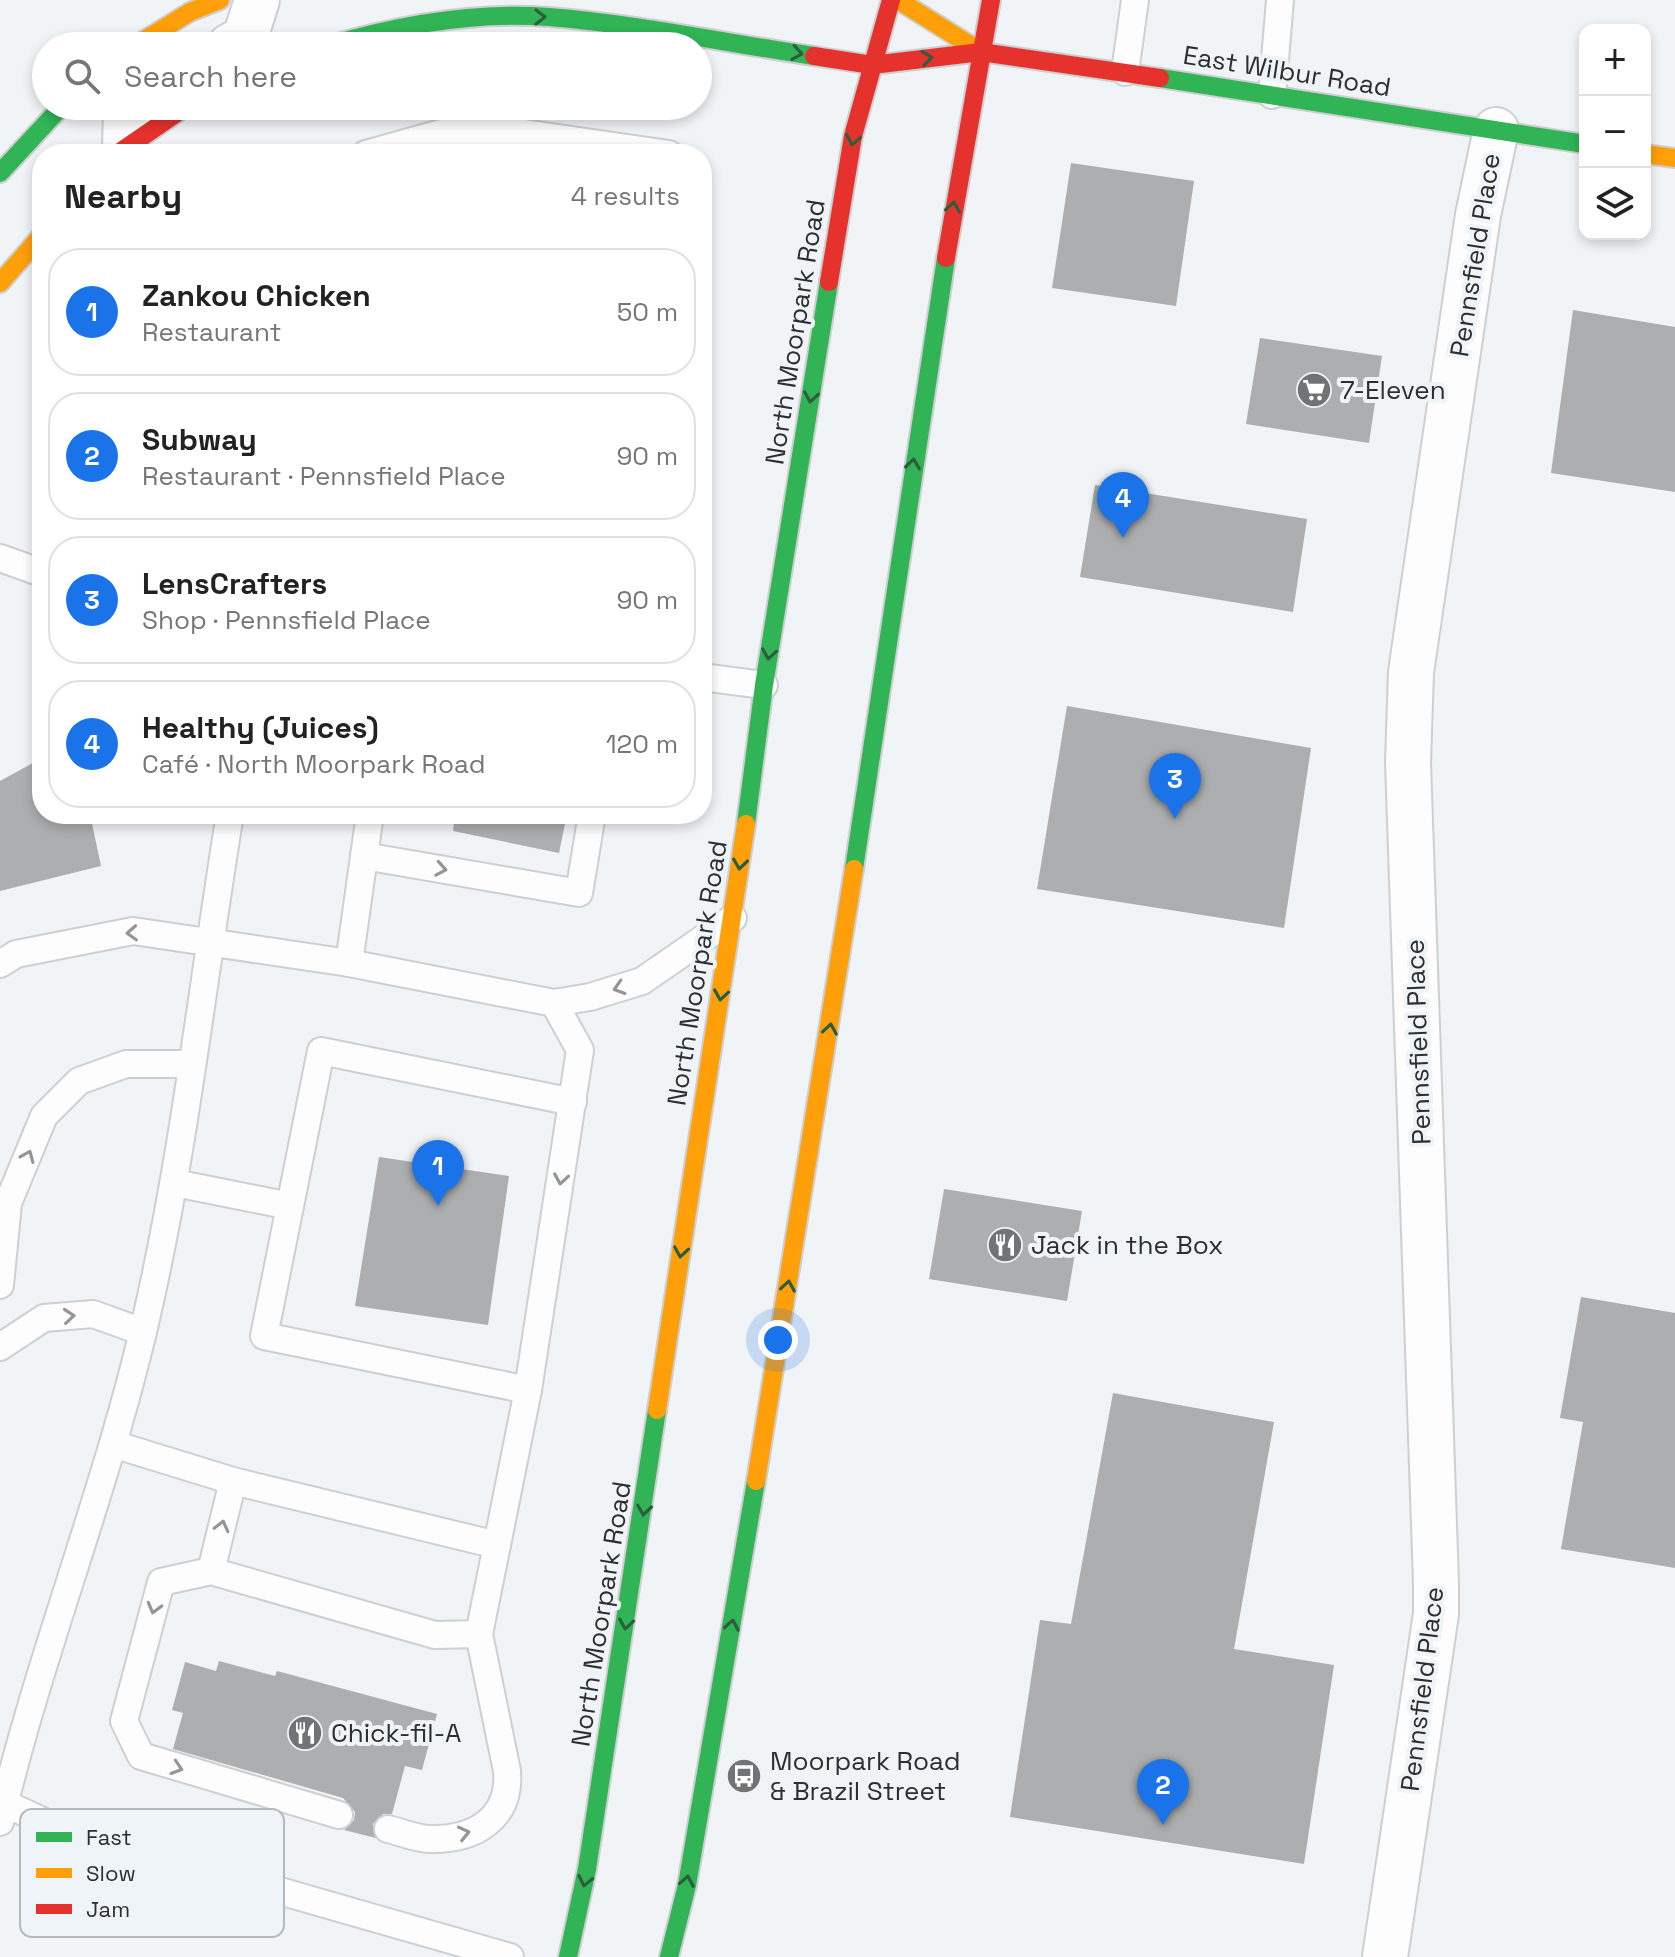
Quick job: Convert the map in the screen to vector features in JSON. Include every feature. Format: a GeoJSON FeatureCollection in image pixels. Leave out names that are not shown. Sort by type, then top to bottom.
{"type":"FeatureCollection","features":[{"type":"Feature","properties":{"kind":"main road"},"geometry":{"type":"LineString","coordinates":[[158,32],[190,12],[220,0]]}},
{"type":"Feature","properties":{"kind":"main road","name":"North Moorpark Road"},"geometry":{"type":"LineString","coordinates":[[568,1957],[587,1869],[639,1547],[664,1358],[733,918],[764,685],[853,136],[891,0]]}},
{"type":"Feature","properties":{"kind":"main road"},"geometry":{"type":"LineString","coordinates":[[898,0],[981,52]]}},
{"type":"Feature","properties":{"kind":"main road"},"geometry":{"type":"LineString","coordinates":[[669,1957],[687,1885],[760,1459],[841,956],[936,314],[991,0]]}},
{"type":"Feature","properties":{"kind":"main road"},"geometry":{"type":"LineString","coordinates":[[374,32],[462,18],[548,17],[649,32]]}},
{"type":"Feature","properties":{"kind":"main road"},"geometry":{"type":"LineString","coordinates":[[712,41],[872,65],[981,52]]}},
{"type":"Feature","properties":{"kind":"main road","name":"East Wilbur Road"},"geometry":{"type":"LineString","coordinates":[[981,52],[1579,143]]}},
{"type":"Feature","properties":{"kind":"main road"},"geometry":{"type":"LineString","coordinates":[[0,173],[49,120]]}},
{"type":"Feature","properties":{"kind":"main road"},"geometry":{"type":"LineString","coordinates":[[125,135],[157,120]]}},
{"type":"Feature","properties":{"kind":"main road"},"geometry":{"type":"LineString","coordinates":[[1651,155],[1675,158]]}},
{"type":"Feature","properties":{"kind":"main road"},"geometry":{"type":"LineString","coordinates":[[0,283],[32,246]]}},
{"type":"Feature","properties":{"kind":"street"},"geometry":{"type":"LineString","coordinates":[[247,32],[257,0]]}},
{"type":"Feature","properties":{"kind":"street","name":"Pennsfield Place"},"geometry":{"type":"LineString","coordinates":[[1385,1957],[1436,1599],[1408,762],[1411,672],[1478,215],[1496,130]]}},
{"type":"Feature","properties":{"kind":"lane"},"geometry":{"type":"LineString","coordinates":[[1125,72],[1135,0]]}},
{"type":"Feature","properties":{"kind":"lane"},"geometry":{"type":"LineString","coordinates":[[1272,95],[1280,0]]}},
{"type":"Feature","properties":{"kind":"lane"},"geometry":{"type":"LineString","coordinates":[[402,144],[441,133],[517,132],[600,144]]}},
{"type":"Feature","properties":{"kind":"lane"},"geometry":{"type":"LineString","coordinates":[[0,558],[32,569]]}},
{"type":"Feature","properties":{"kind":"lane"},"geometry":{"type":"LineString","coordinates":[[712,678],[764,685]]}},
{"type":"Feature","properties":{"kind":"lane"},"geometry":{"type":"LineString","coordinates":[[1,1809],[113,1444],[143,1332],[175,1183],[228,824]]}},
{"type":"Feature","properties":{"kind":"lane"},"geometry":{"type":"LineString","coordinates":[[349,963],[369,824]]}},
{"type":"Feature","properties":{"kind":"lane"},"geometry":{"type":"LineString","coordinates":[[364,856],[579,893],[590,824]]}},
{"type":"Feature","properties":{"kind":"lane"},"geometry":{"type":"LineString","coordinates":[[0,964],[16,954],[133,931],[349,963],[554,1003],[590,997],[642,981],[733,918]]}},
{"type":"Feature","properties":{"kind":"lane"},"geometry":{"type":"LineString","coordinates":[[388,1829],[429,1839],[469,1834],[489,1825],[502,1807],[508,1789],[479,1634],[528,1390],[580,1050],[554,1003]]}},
{"type":"Feature","properties":{"kind":"lane"},"geometry":{"type":"LineString","coordinates":[[528,1390],[264,1336],[321,1051],[573,1102]]}},
{"type":"Feature","properties":{"kind":"lane"},"geometry":{"type":"LineString","coordinates":[[0,1285],[8,1203],[44,1116],[79,1081],[126,1064],[192,1064]]}},
{"type":"Feature","properties":{"kind":"lane"},"geometry":{"type":"LineString","coordinates":[[175,1183],[290,1206]]}},
{"type":"Feature","properties":{"kind":"lane"},"geometry":{"type":"LineString","coordinates":[[0,1347],[44,1318],[93,1314],[143,1332]]}},
{"type":"Feature","properties":{"kind":"lane"},"geometry":{"type":"LineString","coordinates":[[113,1444],[233,1481],[497,1545]]}},
{"type":"Feature","properties":{"kind":"lane"},"geometry":{"type":"LineString","coordinates":[[211,1571],[233,1481]]}},
{"type":"Feature","properties":{"kind":"lane"},"geometry":{"type":"LineString","coordinates":[[339,1815],[141,1756],[124,1721],[161,1582],[211,1571],[435,1635],[479,1634]]}},
{"type":"Feature","properties":{"kind":"lane"},"geometry":{"type":"LineString","coordinates":[[284,1892],[510,1957]]}},
{"type":"Feature","properties":{"kind":"building"},"geometry":{"type":"Polygon","coordinates":[[[1071,163],[1194,181],[1176,306],[1052,288],[1071,163]]]}},
{"type":"Feature","properties":{"kind":"building"},"geometry":{"type":"Polygon","coordinates":[[[1573,310],[1675,327],[1675,492],[1551,473],[1573,310]]]}},
{"type":"Feature","properties":{"kind":"building","name":"7-Eleven"},"geometry":{"type":"Polygon","coordinates":[[[1260,338],[1382,356],[1369,443],[1246,424],[1260,338]]]}},
{"type":"Feature","properties":{"kind":"building"},"geometry":{"type":"Polygon","coordinates":[[[1095,485],[1307,519],[1293,612],[1080,577],[1095,485]]]}},
{"type":"Feature","properties":{"kind":"building"},"geometry":{"type":"Polygon","coordinates":[[[1067,706],[1311,748],[1284,928],[1037,889],[1067,706]]]}},
{"type":"Feature","properties":{"kind":"building"},"geometry":{"type":"Polygon","coordinates":[[[32,763],[32,824],[92,824],[101,866],[0,891],[0,781],[32,763]]]}},
{"type":"Feature","properties":{"kind":"building"},"geometry":{"type":"Polygon","coordinates":[[[454,824],[565,824],[559,853],[453,831],[454,824]]]}},
{"type":"Feature","properties":{"kind":"building"},"geometry":{"type":"Polygon","coordinates":[[[379,1157],[509,1176],[488,1325],[355,1306],[379,1157]]]}},
{"type":"Feature","properties":{"kind":"building","name":"Jack in the Box"},"geometry":{"type":"Polygon","coordinates":[[[944,1189],[1082,1211],[1067,1301],[929,1279],[944,1189]]]}},
{"type":"Feature","properties":{"kind":"building"},"geometry":{"type":"Polygon","coordinates":[[[1581,1297],[1675,1313],[1675,1568],[1561,1549],[1583,1422],[1560,1418],[1581,1297]]]}},
{"type":"Feature","properties":{"kind":"building"},"geometry":{"type":"Polygon","coordinates":[[[1113,1393],[1274,1422],[1234,1649],[1334,1665],[1304,1864],[1010,1817],[1040,1620],[1071,1624],[1113,1393]]]}},
{"type":"Feature","properties":{"kind":"building","name":"Chick-fil-A"},"geometry":{"type":"Polygon","coordinates":[[[219,1661],[275,1676],[277,1671],[437,1714],[422,1770],[405,1766],[392,1814],[383,1814],[373,1824],[376,1838],[344,1830],[354,1820],[355,1812],[343,1798],[173,1749],[183,1713],[172,1710],[185,1662],[216,1671],[219,1661]]]}},
{"type":"Feature","properties":{"kind":"traffic: fast"},"geometry":{"type":"LineString","coordinates":[[381,32],[436,21],[493,16],[549,17],[665,32]]}},
{"type":"Feature","properties":{"kind":"traffic: fast"},"geometry":{"type":"LineString","coordinates":[[712,40],[814,56]]}},
{"type":"Feature","properties":{"kind":"traffic: fast"},"geometry":{"type":"LineString","coordinates":[[1160,78],[1579,143]]}},
{"type":"Feature","properties":{"kind":"traffic: fast"},"geometry":{"type":"LineString","coordinates":[[0,173],[49,120]]}},
{"type":"Feature","properties":{"kind":"traffic: fast"},"geometry":{"type":"LineString","coordinates":[[854,869],[946,258]]}},
{"type":"Feature","properties":{"kind":"traffic: fast"},"geometry":{"type":"LineString","coordinates":[[746,824],[764,685],[829,282]]}},
{"type":"Feature","properties":{"kind":"traffic: fast"},"geometry":{"type":"LineString","coordinates":[[568,1957],[587,1869],[657,1410]]}},
{"type":"Feature","properties":{"kind":"traffic: fast"},"geometry":{"type":"LineString","coordinates":[[669,1957],[687,1885],[756,1481]]}},
{"type":"Feature","properties":{"kind":"traffic: slow"},"geometry":{"type":"LineString","coordinates":[[158,32],[190,12],[220,0]]}},
{"type":"Feature","properties":{"kind":"traffic: slow"},"geometry":{"type":"LineString","coordinates":[[898,0],[981,52]]}},
{"type":"Feature","properties":{"kind":"traffic: slow"},"geometry":{"type":"LineString","coordinates":[[1651,155],[1675,158]]}},
{"type":"Feature","properties":{"kind":"traffic: slow"},"geometry":{"type":"LineString","coordinates":[[0,283],[32,246]]}},
{"type":"Feature","properties":{"kind":"traffic: slow"},"geometry":{"type":"LineString","coordinates":[[657,1410],[746,824]]}},
{"type":"Feature","properties":{"kind":"traffic: slow"},"geometry":{"type":"LineString","coordinates":[[756,1481],[854,869]]}},
{"type":"Feature","properties":{"kind":"traffic: jam"},"geometry":{"type":"LineString","coordinates":[[829,282],[853,136],[891,0]]}},
{"type":"Feature","properties":{"kind":"traffic: jam"},"geometry":{"type":"LineString","coordinates":[[946,258],[991,0]]}},
{"type":"Feature","properties":{"kind":"traffic: jam"},"geometry":{"type":"LineString","coordinates":[[814,56],[872,65],[981,52],[1160,78]]}},
{"type":"Feature","properties":{"kind":"traffic: jam"},"geometry":{"type":"LineString","coordinates":[[132,144],[167,120]]}},
{"type":"Feature","properties":{"kind":"place","name":"7-Eleven"},"geometry":{"type":"Point","coordinates":[1314,390]}},
{"type":"Feature","properties":{"kind":"place","name":"Healthy (Juices)"},"geometry":{"type":"Point","coordinates":[1123,538]}},
{"type":"Feature","properties":{"kind":"place","name":"LensCrafters"},"geometry":{"type":"Point","coordinates":[1175,819]}},
{"type":"Feature","properties":{"kind":"place","name":"Zankou Chicken"},"geometry":{"type":"Point","coordinates":[438,1206]}},
{"type":"Feature","properties":{"kind":"place","name":"Jack in the Box"},"geometry":{"type":"Point","coordinates":[1005,1245]}},
{"type":"Feature","properties":{"kind":"place","name":"Chick-fil-A"},"geometry":{"type":"Point","coordinates":[305,1733]}},
{"type":"Feature","properties":{"kind":"place","name":"Moorpark Road & Brazil Street"},"geometry":{"type":"Point","coordinates":[744,1776]}},
{"type":"Feature","properties":{"kind":"place","name":"Subway"},"geometry":{"type":"Point","coordinates":[1163,1825]}}]}
